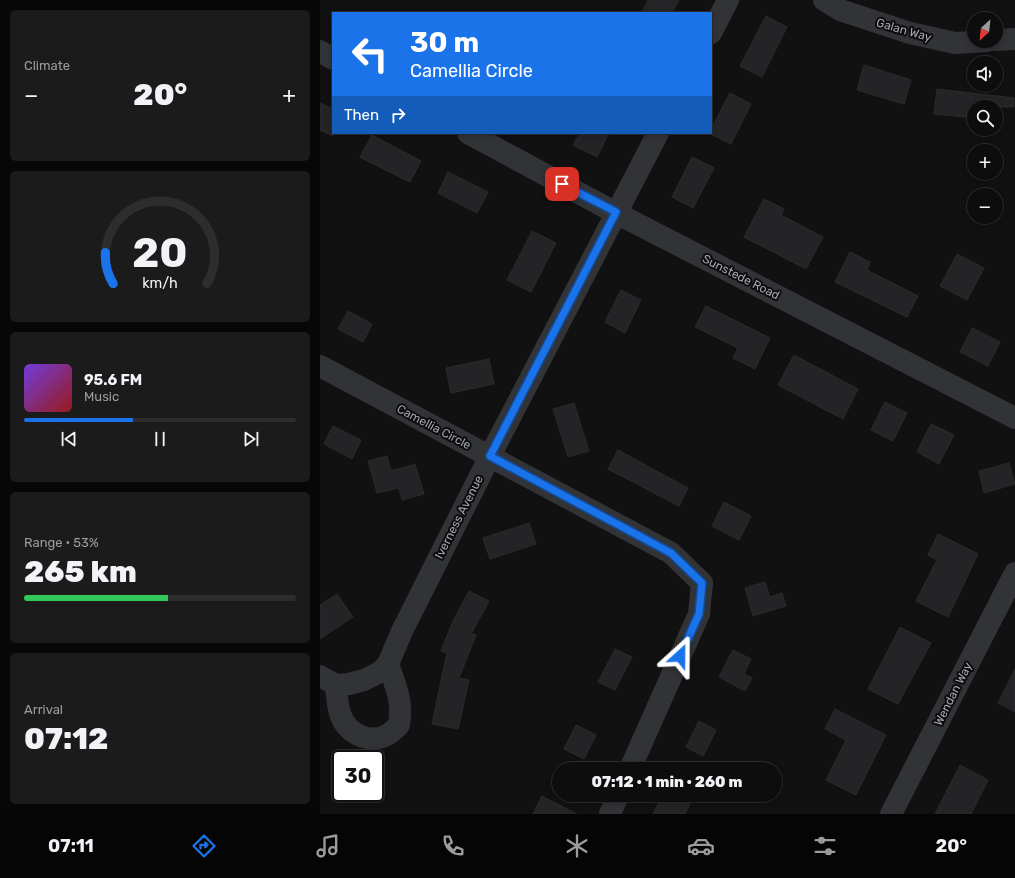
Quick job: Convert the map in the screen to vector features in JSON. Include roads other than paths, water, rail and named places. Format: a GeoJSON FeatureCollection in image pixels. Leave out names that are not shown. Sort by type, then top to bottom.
{"type":"FeatureCollection","features":[{"type":"Feature","properties":{"kind":"street"},"geometry":{"type":"LineString","coordinates":[[712,31],[728,0]]}},
{"type":"Feature","properties":{"kind":"street","name":"Galan Way"},"geometry":{"type":"LineString","coordinates":[[824,0],[840,10],[910,33],[955,43],[967,42]]}},
{"type":"Feature","properties":{"kind":"street"},"geometry":{"type":"LineString","coordinates":[[1003,40],[1015,39]]}},
{"type":"Feature","properties":{"kind":"street"},"geometry":{"type":"LineString","coordinates":[[320,51],[332,58]]}},
{"type":"Feature","properties":{"kind":"street","name":"Sunstede Road"},"geometry":{"type":"LineString","coordinates":[[470,134],[616,212],[1015,418]]}},
{"type":"Feature","properties":{"kind":"street","name":"Iverness Avenue"},"geometry":{"type":"LineString","coordinates":[[388,664],[402,631],[490,456],[657,134]]}},
{"type":"Feature","properties":{"kind":"street","name":"Camellia Circle"},"geometry":{"type":"LineString","coordinates":[[320,366],[671,553],[702,583],[699,614],[633,762]]}},
{"type":"Feature","properties":{"kind":"street","name":"Wendan Way"},"geometry":{"type":"LineString","coordinates":[[891,814],[1015,573]]}},
{"type":"Feature","properties":{"kind":"street"},"geometry":{"type":"LineString","coordinates":[[388,664],[398,690],[402,710],[399,726],[387,735],[376,738],[360,737],[349,730],[341,716],[328,680],[364,680],[380,672],[388,664]]}},
{"type":"Feature","properties":{"kind":"street"},"geometry":{"type":"LineString","coordinates":[[610,814],[615,802]]}}]}
